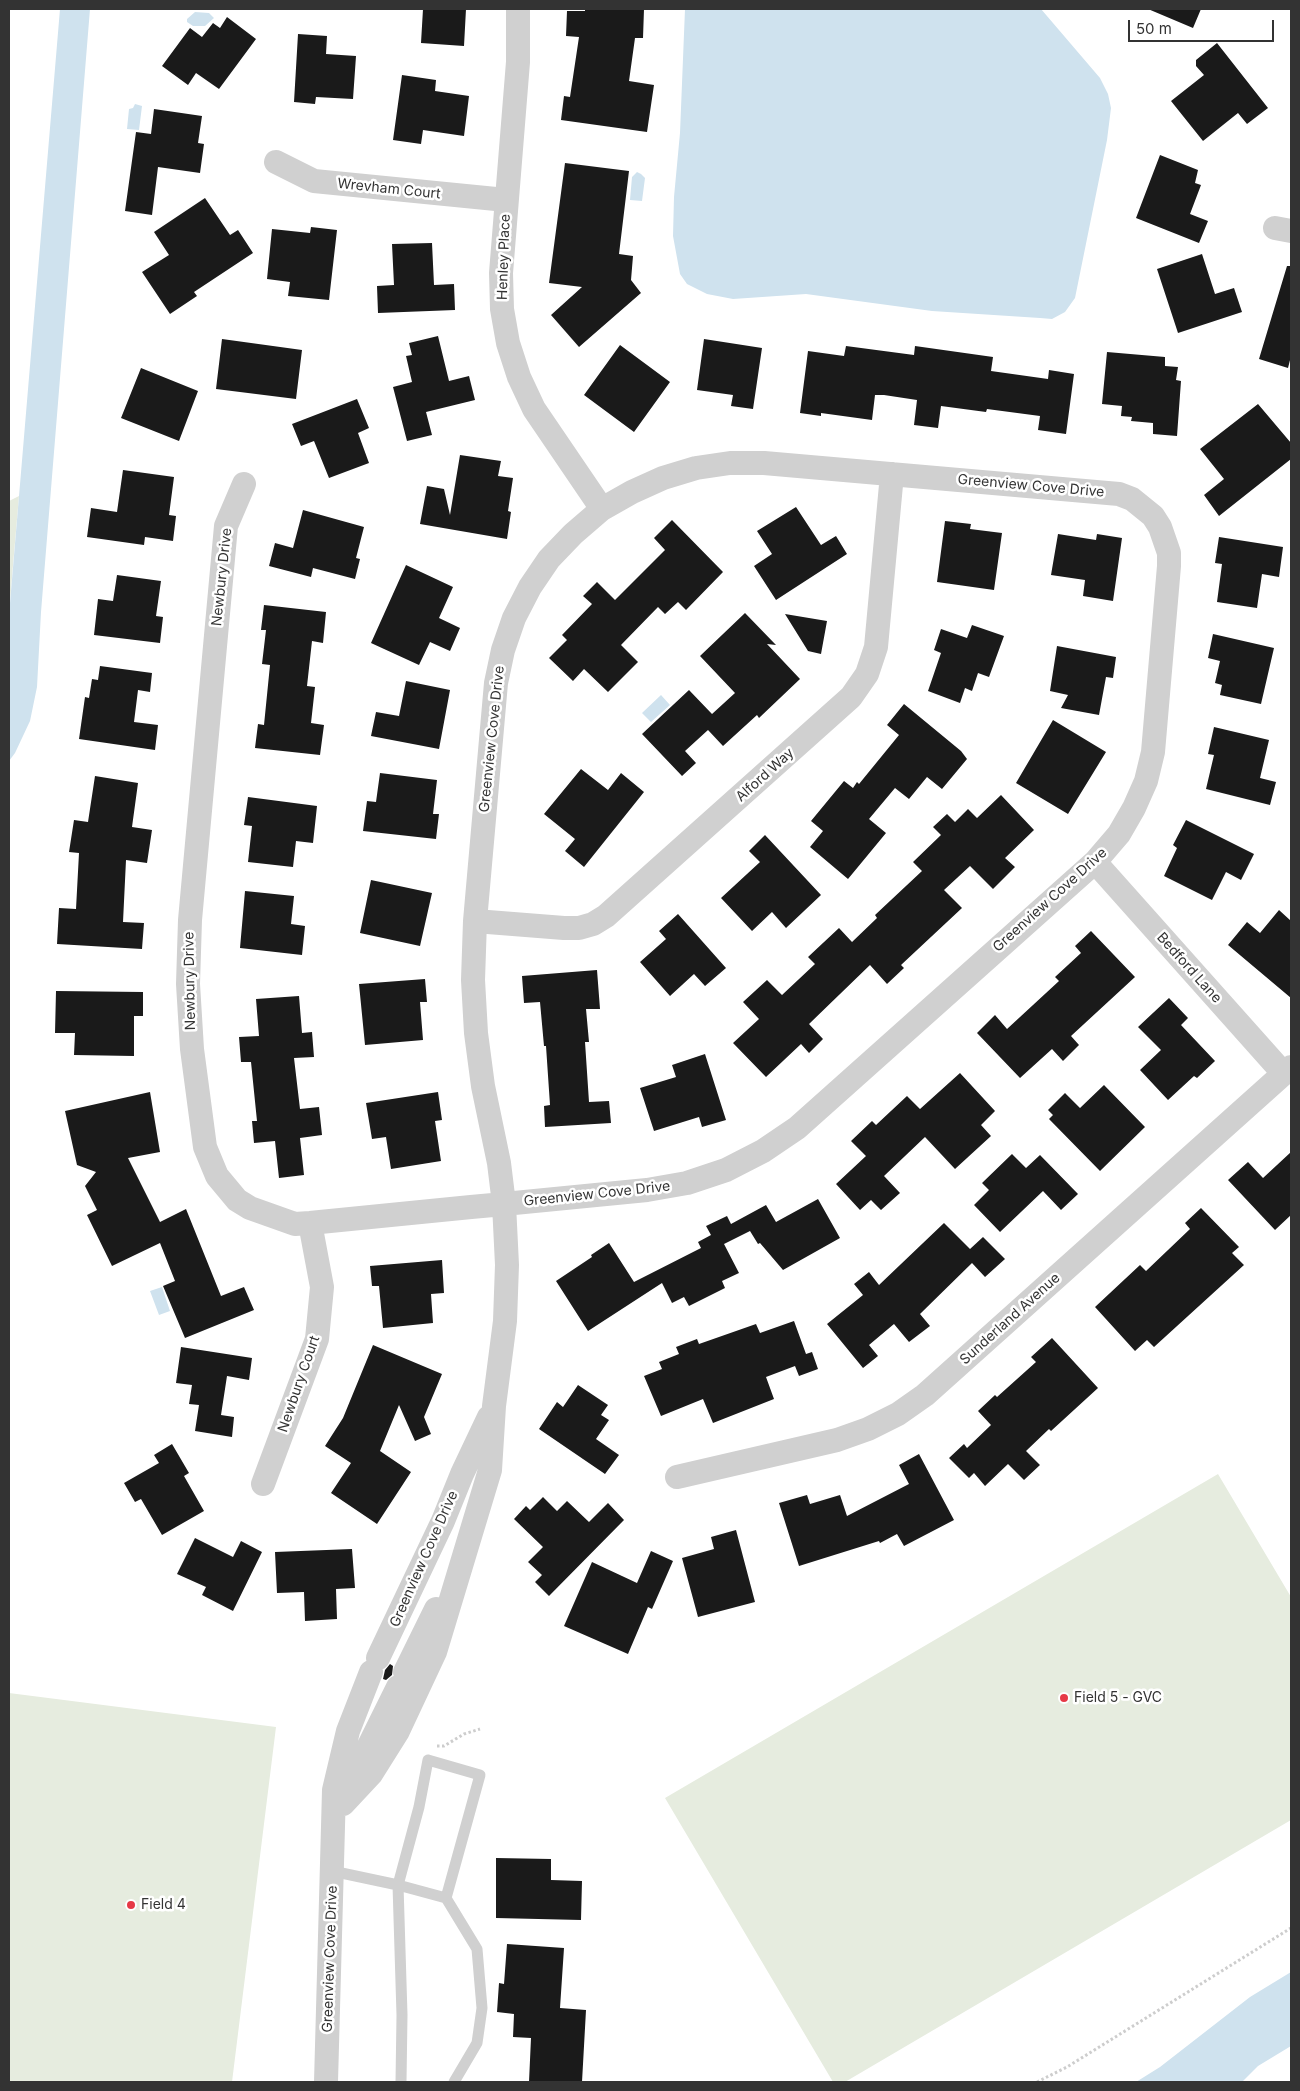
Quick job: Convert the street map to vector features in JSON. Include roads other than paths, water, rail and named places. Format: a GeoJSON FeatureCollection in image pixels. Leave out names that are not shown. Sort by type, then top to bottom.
{"type":"FeatureCollection","features":[{"type":"Feature","properties":{"kind":"street","name":"Henley Place"},"geometry":{"type":"LineString","coordinates":[[518,9],[518,62],[501,274],[502,309],[508,343],[519,377],[534,409],[602,509]]}},
{"type":"Feature","properties":{"kind":"street","name":"Wrevham Court"},"geometry":{"type":"LineString","coordinates":[[276,162],[314,181],[506,200]]}},
{"type":"Feature","properties":{"kind":"street","name":"Greenview Cove Drive"},"geometry":{"type":"LineString","coordinates":[[343,1804],[371,1774],[398,1731],[434,1652],[490,1470],[494,1406],[505,1321],[507,1265],[504,1204],[499,1163],[483,1086],[476,1033],[473,980],[475,920],[496,683],[503,650],[514,618],[526,594],[549,559],[572,534],[602,509],[632,492],[663,478],[696,468],[730,463],[764,463],[1119,494],[1143,507],[1160,527],[1169,553],[1153,752],[1146,781],[1134,808],[1119,834],[1095,862],[797,1128],[763,1151],[726,1170],[687,1183],[647,1190],[504,1204]]}},
{"type":"Feature","properties":{"kind":"street","name":"Alford Way"},"geometry":{"type":"LineString","coordinates":[[475,920],[564,928],[586,926],[606,916],[851,697],[867,674],[876,647],[892,474]]}},
{"type":"Feature","properties":{"kind":"street","name":"Newbury Drive"},"geometry":{"type":"LineString","coordinates":[[244,484],[226,526],[190,920],[188,984],[192,1049],[205,1147],[217,1176],[237,1200],[250,1208],[295,1224],[504,1204]]}},
{"type":"Feature","properties":{"kind":"street","name":"Bedford Lane"},"geometry":{"type":"LineString","coordinates":[[1095,862],[1288,1071]]}},
{"type":"Feature","properties":{"kind":"street","name":"Sunderland Avenue"},"geometry":{"type":"LineString","coordinates":[[677,1477],[837,1440],[868,1429],[898,1414],[925,1395],[1288,1071]]}},
{"type":"Feature","properties":{"kind":"street","name":"Newbury Court"},"geometry":{"type":"LineString","coordinates":[[263,1484],[317,1340],[322,1287],[310,1223]]}},
{"type":"Feature","properties":{"kind":"street","name":"Greenview Cove Drive"},"geometry":{"type":"LineString","coordinates":[[326,2082],[334,1790],[348,1730],[375,1665],[443,1521],[462,1474],[494,1406]]}},
{"type":"Feature","properties":{"kind":"street","name":"Greenview Cove Drive"},"geometry":{"type":"LineString","coordinates":[[333,1836],[351,1780],[468,1545]]}},
{"type":"Feature","properties":{"kind":"lane"},"geometry":{"type":"LineString","coordinates":[[401,2082],[402,2015],[398,1886],[419,1807],[428,1760],[480,1775],[446,1898]]}},
{"type":"Feature","properties":{"kind":"lane"},"geometry":{"type":"LineString","coordinates":[[332,1871],[446,1898],[477,1949],[482,2008],[477,2043],[454,2082]]}},
{"type":"Feature","properties":{"kind":"water"},"geometry":{"type":"Polygon","coordinates":[[[60,9],[90,9],[41,612],[37,687],[30,721],[15,753],[9,761],[9,615],[60,9]]]}},
{"type":"Feature","properties":{"kind":"water"},"geometry":{"type":"Polygon","coordinates":[[[685,9],[1041,9],[1100,78],[1108,94],[1111,108],[1107,140],[1075,298],[1065,312],[1052,319],[932,311],[806,294],[733,299],[707,294],[687,284],[680,274],[673,236],[674,197],[680,133],[685,9]]]}},
{"type":"Feature","properties":{"kind":"water"},"geometry":{"type":"Polygon","coordinates":[[[195,12],[209,13],[214,18],[205,26],[193,26],[187,22],[187,19],[195,12]]]}},
{"type":"Feature","properties":{"kind":"water"},"geometry":{"type":"Polygon","coordinates":[[[135,104],[142,106],[139,130],[127,129],[129,109],[133,108],[135,104]]]}},
{"type":"Feature","properties":{"kind":"water"},"geometry":{"type":"Polygon","coordinates":[[[637,172],[645,178],[642,201],[630,200],[632,177],[637,172]]]}},
{"type":"Feature","properties":{"kind":"water"},"geometry":{"type":"Polygon","coordinates":[[[661,695],[670,705],[651,722],[642,713],[661,695]]]}},
{"type":"Feature","properties":{"kind":"water"},"geometry":{"type":"Polygon","coordinates":[[[162,1287],[170,1311],[159,1315],[150,1291],[162,1287]]]}},
{"type":"Feature","properties":{"kind":"water"},"geometry":{"type":"Polygon","coordinates":[[[1291,1972],[1291,2046],[1258,2066],[1242,2082],[1136,2082],[1160,2067],[1250,1997],[1291,1972]]]}},
{"type":"Feature","properties":{"kind":"place","name":"Field 5 - GVC"},"geometry":{"type":"Point","coordinates":[1064,1698]}},
{"type":"Feature","properties":{"kind":"place","name":"Field 4"},"geometry":{"type":"Point","coordinates":[131,1905]}}]}
